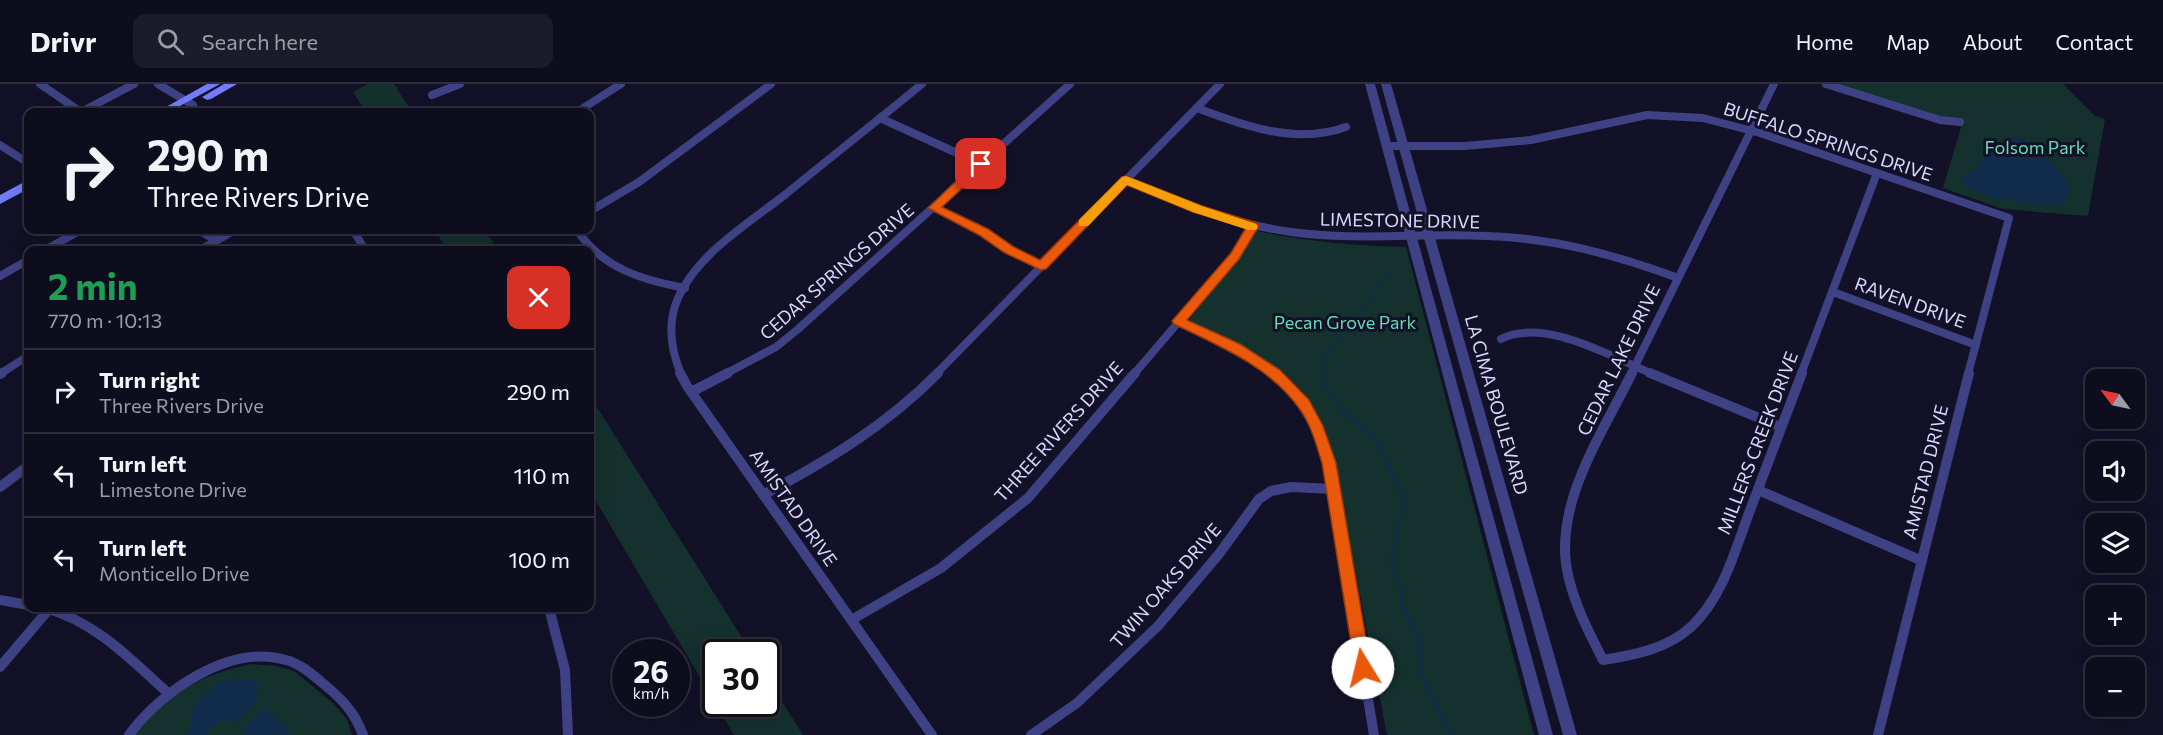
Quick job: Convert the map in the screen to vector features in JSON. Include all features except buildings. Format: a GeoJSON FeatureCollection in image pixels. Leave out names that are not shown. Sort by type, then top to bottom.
{"type":"FeatureCollection","features":[{"type":"Feature","properties":{"kind":"main road"},"geometry":{"type":"LineString","coordinates":[[183,108],[215,84]]}},
{"type":"Feature","properties":{"kind":"main road"},"geometry":{"type":"LineString","coordinates":[[173,108],[232,84]]}},
{"type":"Feature","properties":{"kind":"main road"},"geometry":{"type":"LineString","coordinates":[[0,200],[24,186]]}},
{"type":"Feature","properties":{"kind":"main road"},"geometry":{"type":"LineString","coordinates":[[0,209],[24,196]]}},
{"type":"Feature","properties":{"kind":"street"},"geometry":{"type":"LineString","coordinates":[[40,84],[75,108]]}},
{"type":"Feature","properties":{"kind":"street"},"geometry":{"type":"LineString","coordinates":[[89,108],[134,84]]}},
{"type":"Feature","properties":{"kind":"street"},"geometry":{"type":"LineString","coordinates":[[158,84],[189,102]]}},
{"type":"Feature","properties":{"kind":"street"},"geometry":{"type":"LineString","coordinates":[[432,95],[460,84]]}},
{"type":"Feature","properties":{"kind":"street"},"geometry":{"type":"LineString","coordinates":[[583,108],[621,84]]}},
{"type":"Feature","properties":{"kind":"street"},"geometry":{"type":"LineString","coordinates":[[594,209],[639,182],[771,84]]}},
{"type":"Feature","properties":{"kind":"street","name":"AMISTAD DRIVE"},"geometry":{"type":"LineString","coordinates":[[922,84],[700,266],[678,298],[671,343],[677,369],[691,392],[853,619],[932,735]]}},
{"type":"Feature","properties":{"kind":"street","name":"CEDAR SPRINGS DRIVE"},"geometry":{"type":"LineString","coordinates":[[691,392],[776,347],[816,314],[1070,84]]}},
{"type":"Feature","properties":{"kind":"street"},"geometry":{"type":"LineString","coordinates":[[763,495],[821,464],[867,434],[911,400],[1220,84]]}},
{"type":"Feature","properties":{"kind":"street","name":"LA CIMA BOULEVARD"},"geometry":{"type":"LineString","coordinates":[[1370,84],[1546,735]]}},
{"type":"Feature","properties":{"kind":"street","name":"LA CIMA BOULEVARD"},"geometry":{"type":"LineString","coordinates":[[1386,84],[1570,735]]}},
{"type":"Feature","properties":{"kind":"street","name":"CEDAR LAKE DRIVE"},"geometry":{"type":"LineString","coordinates":[[1603,660],[1573,600],[1565,562],[1567,511],[1575,489],[1774,84]]}},
{"type":"Feature","properties":{"kind":"street"},"geometry":{"type":"LineString","coordinates":[[1826,84],[1940,120],[1960,122]]}},
{"type":"Feature","properties":{"kind":"street"},"geometry":{"type":"LineString","coordinates":[[1197,108],[1240,124],[1285,132],[1334,134],[1346,127]]}},
{"type":"Feature","properties":{"kind":"street","name":"BUFFALO SPRINGS DRIVE"},"geometry":{"type":"LineString","coordinates":[[1386,146],[1465,146],[1531,140],[1647,115],[1702,118],[1751,130],[2009,218]]}},
{"type":"Feature","properties":{"kind":"street"},"geometry":{"type":"LineString","coordinates":[[879,118],[981,164]]}},
{"type":"Feature","properties":{"kind":"street"},"geometry":{"type":"LineString","coordinates":[[0,145],[24,160]]}},
{"type":"Feature","properties":{"kind":"street","name":"MILLERS CREEK DRIVE"},"geometry":{"type":"LineString","coordinates":[[1603,660],[1640,655],[1669,644],[1693,625],[1712,605],[1725,577],[1877,173]]}},
{"type":"Feature","properties":{"kind":"street","name":"LIMESTONE DRIVE"},"geometry":{"type":"LineString","coordinates":[[1126,180],[1198,209],[1253,226],[1320,235],[1412,238],[1429,236],[1512,237],[1555,242],[1632,261],[1678,278]]}},
{"type":"Feature","properties":{"kind":"street"},"geometry":{"type":"LineString","coordinates":[[934,208],[984,232],[1009,250],[1041,266]]}},
{"type":"Feature","properties":{"kind":"street","name":"AMISTAD DRIVE"},"geometry":{"type":"LineString","coordinates":[[1878,735],[1920,560],[2009,218]]}},
{"type":"Feature","properties":{"kind":"street","name":"THREE RIVERS DRIVE"},"geometry":{"type":"LineString","coordinates":[[853,619],[941,568],[991,531],[1028,498],[1235,256],[1253,226]]}},
{"type":"Feature","properties":{"kind":"street"},"geometry":{"type":"LineString","coordinates":[[52,246],[74,234]]}},
{"type":"Feature","properties":{"kind":"street"},"geometry":{"type":"LineString","coordinates":[[205,234],[216,241]]}},
{"type":"Feature","properties":{"kind":"street"},"geometry":{"type":"LineString","coordinates":[[207,246],[228,234]]}},
{"type":"Feature","properties":{"kind":"street"},"geometry":{"type":"LineString","coordinates":[[594,250],[626,272],[661,284],[685,288]]}},
{"type":"Feature","properties":{"kind":"street"},"geometry":{"type":"LineString","coordinates":[[0,276],[24,262]]}},
{"type":"Feature","properties":{"kind":"street","name":"RAVEN DRIVE"},"geometry":{"type":"LineString","coordinates":[[1833,292],[1976,345]]}},
{"type":"Feature","properties":{"kind":"street"},"geometry":{"type":"LineString","coordinates":[[1179,321],[1236,348],[1275,374],[1304,404],[1318,429],[1329,463],[1374,735]]}},
{"type":"Feature","properties":{"kind":"street"},"geometry":{"type":"LineString","coordinates":[[1501,339],[1514,331],[1549,333],[1781,427]]}},
{"type":"Feature","properties":{"kind":"street"},"geometry":{"type":"LineString","coordinates":[[0,374],[24,359]]}},
{"type":"Feature","properties":{"kind":"street"},"geometry":{"type":"LineString","coordinates":[[0,487],[24,469]]}},
{"type":"Feature","properties":{"kind":"street","name":"TWIN OAKS DRIVE"},"geometry":{"type":"LineString","coordinates":[[1031,735],[1077,703],[1158,626],[1219,554],[1259,499],[1271,491],[1291,487],[1333,489]]}},
{"type":"Feature","properties":{"kind":"street"},"geometry":{"type":"LineString","coordinates":[[1758,490],[1920,560]]}},
{"type":"Feature","properties":{"kind":"street"},"geometry":{"type":"LineString","coordinates":[[0,600],[24,604]]}},
{"type":"Feature","properties":{"kind":"street"},"geometry":{"type":"LineString","coordinates":[[0,667],[45,612]]}},
{"type":"Feature","properties":{"kind":"street"},"geometry":{"type":"LineString","coordinates":[[60,612],[79,618],[100,633],[168,693]]}},
{"type":"Feature","properties":{"kind":"street"},"geometry":{"type":"LineString","coordinates":[[550,612],[560,644],[569,694],[568,735]]}},
{"type":"Feature","properties":{"kind":"street"},"geometry":{"type":"LineString","coordinates":[[129,735],[168,693],[228,663],[255,658],[281,659],[300,665],[342,698],[357,716],[363,735]]}},
{"type":"Feature","properties":{"kind":"green space"},"geometry":{"type":"Polygon","coordinates":[[[368,84],[394,84],[409,108],[363,108],[353,92],[368,84]]]}},
{"type":"Feature","properties":{"kind":"green space","name":"Folsom Park"},"geometry":{"type":"Polygon","coordinates":[[[1832,84],[2063,84],[2095,116],[2105,119],[2088,216],[2003,209],[1943,188],[1962,124],[1832,84]]]}},
{"type":"Feature","properties":{"kind":"green space","name":"Pecan Grove Park"},"geometry":{"type":"Polygon","coordinates":[[[1256,231],[1293,238],[1406,247],[1534,735],[1387,735],[1334,459],[1324,432],[1312,409],[1279,372],[1237,345],[1189,320],[1242,255],[1256,231]]]}},
{"type":"Feature","properties":{"kind":"green space"},"geometry":{"type":"Polygon","coordinates":[[[437,234],[488,234],[495,246],[445,246],[437,234]]]}},
{"type":"Feature","properties":{"kind":"green space"},"geometry":{"type":"Polygon","coordinates":[[[594,402],[743,639],[702,639],[702,681],[690,660],[690,639],[677,639],[594,498],[594,402]]]}},
{"type":"Feature","properties":{"kind":"green space"},"geometry":{"type":"Polygon","coordinates":[[[251,664],[276,666],[294,671],[333,703],[347,719],[352,735],[134,735],[159,709],[186,689],[216,674],[251,664]]]}},
{"type":"Feature","properties":{"kind":"green space"},"geometry":{"type":"Polygon","coordinates":[[[780,699],[803,735],[734,735],[723,717],[780,717],[780,699]]]}},
{"type":"Feature","properties":{"kind":"water"},"geometry":{"type":"Polygon","coordinates":[[[2017,136],[2039,150],[2069,182],[2068,200],[2059,206],[2009,200],[1984,194],[1962,184],[1965,175],[1978,167],[1981,158],[1990,149],[2006,147],[2012,138],[2017,136]]]}},
{"type":"Feature","properties":{"kind":"water"},"geometry":{"type":"Polygon","coordinates":[[[230,679],[255,680],[258,693],[254,704],[235,723],[224,719],[210,728],[207,735],[188,735],[192,720],[191,712],[195,706],[212,688],[230,679]]]}},
{"type":"Feature","properties":{"kind":"water"},"geometry":{"type":"Polygon","coordinates":[[[265,709],[291,731],[287,735],[248,735],[241,730],[265,709]]]}},
{"type":"Feature","properties":{"kind":"waterway"},"geometry":{"type":"LineString","coordinates":[[1322,373],[1324,362],[1330,351],[1390,272]]}},
{"type":"Feature","properties":{"kind":"waterway"},"geometry":{"type":"LineString","coordinates":[[1322,373],[1326,387],[1341,411],[1366,430],[1377,442],[1404,501],[1392,558],[1395,575],[1401,591],[1403,607],[1419,639],[1422,675],[1450,735]]}},
{"type":"Feature","properties":{"kind":"slow traffic"},"geometry":{"type":"LineString","coordinates":[[1083,223],[1126,180],[1170,199],[1252,227]]}},
{"type":"Feature","properties":{"kind":"route"},"geometry":{"type":"LineString","coordinates":[[981,164],[934,208],[984,232],[1009,250],[1041,266],[1126,180],[1170,199],[1253,226],[1235,256],[1179,321],[1236,348],[1275,374],[1304,404],[1318,429],[1329,463],[1363,668]]}}]}
